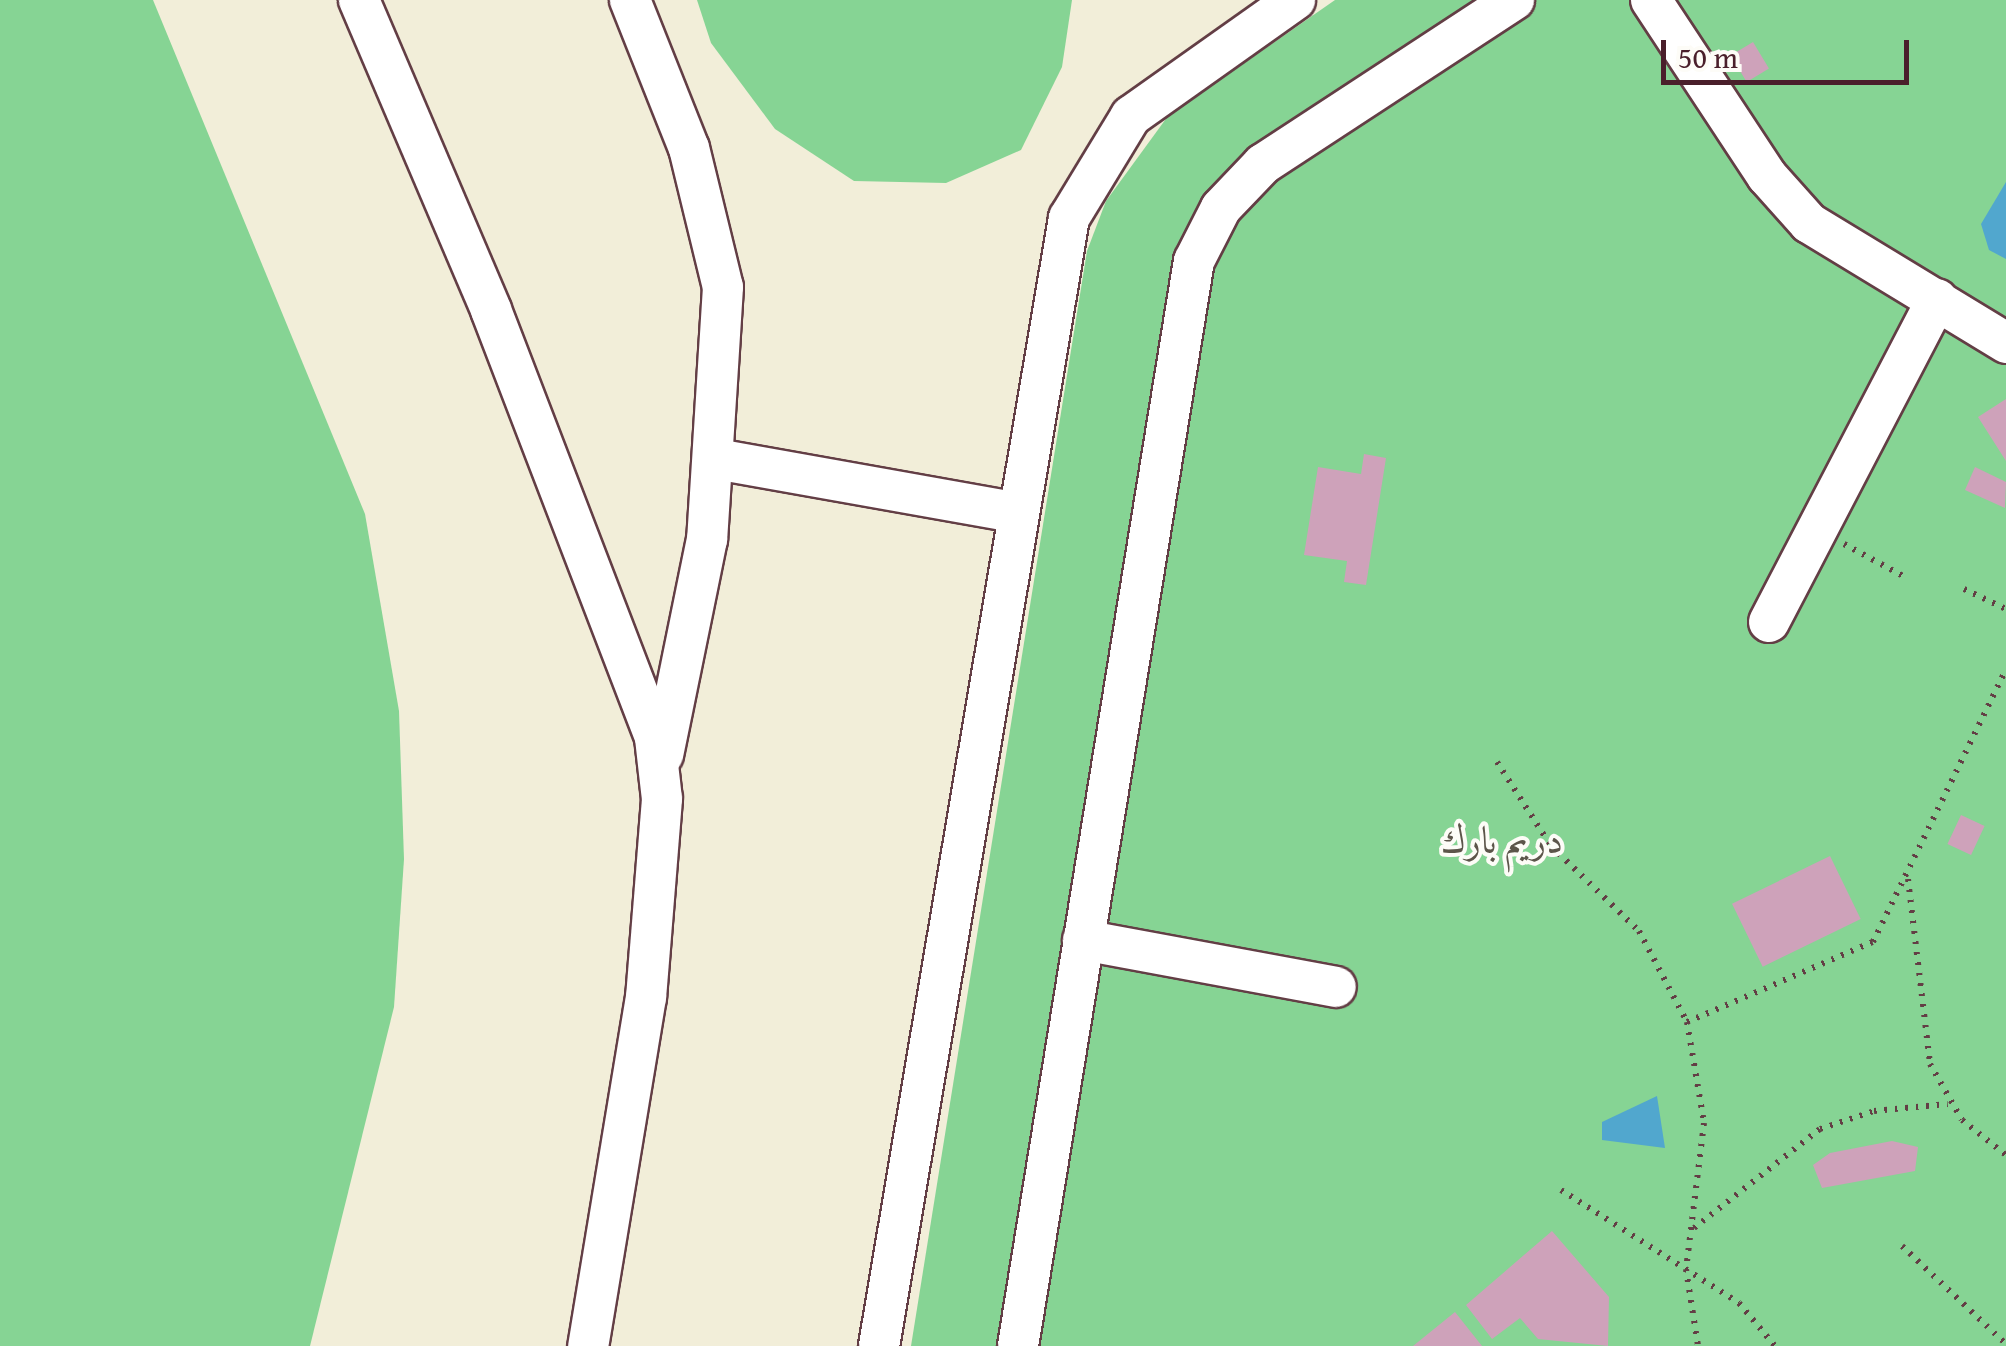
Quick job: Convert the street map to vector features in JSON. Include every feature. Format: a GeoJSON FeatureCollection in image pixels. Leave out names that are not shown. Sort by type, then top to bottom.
{"type":"FeatureCollection","features":[{"type":"Feature","properties":{"kind":"street"},"geometry":{"type":"LineString","coordinates":[[359,0],[636,674],[660,768]]}},
{"type":"Feature","properties":{"kind":"street"},"geometry":{"type":"LineString","coordinates":[[588,1346],[646,997],[660,768],[716,460],[722,286],[689,148],[630,0]]}},
{"type":"Feature","properties":{"kind":"street"},"geometry":{"type":"LineString","coordinates":[[879,1346],[1057,257],[1084,181],[1160,88],[1295,0]]}},
{"type":"Feature","properties":{"kind":"street"},"geometry":{"type":"LineString","coordinates":[[1018,1346],[1187,291],[1206,234],[1262,164],[1514,0]]}},
{"type":"Feature","properties":{"kind":"street"},"geometry":{"type":"LineString","coordinates":[[1651,0],[1787,201],[1835,243],[1937,299],[2006,343]]}},
{"type":"Feature","properties":{"kind":"street"},"geometry":{"type":"LineString","coordinates":[[1770,622],[1937,299]]}},
{"type":"Feature","properties":{"kind":"street"},"geometry":{"type":"LineString","coordinates":[[716,460],[1014,512]]}},
{"type":"Feature","properties":{"kind":"street"},"geometry":{"type":"LineString","coordinates":[[1084,940],[1336,987]]}},
{"type":"Feature","properties":{"kind":"path"},"geometry":{"type":"LineString","coordinates":[[1817,530],[1905,577]]}},
{"type":"Feature","properties":{"kind":"path"},"geometry":{"type":"LineString","coordinates":[[1964,589],[2006,610]]}},
{"type":"Feature","properties":{"kind":"path"},"geometry":{"type":"LineString","coordinates":[[1687,1022],[1873,942],[2002,688],[2006,669]]}},
{"type":"Feature","properties":{"kind":"path"},"geometry":{"type":"LineString","coordinates":[[1496,762],[1551,846],[1639,931],[1687,1022],[1704,1123],[1686,1269],[1698,1346]]}},
{"type":"Feature","properties":{"kind":"path"},"geometry":{"type":"LineString","coordinates":[[1907,874],[1924,1044],[1948,1104],[2006,1155]]}},
{"type":"Feature","properties":{"kind":"path"},"geometry":{"type":"LineString","coordinates":[[1694,1228],[1820,1130],[1874,1111],[1948,1104]]}},
{"type":"Feature","properties":{"kind":"path"},"geometry":{"type":"LineString","coordinates":[[1561,1190],[1739,1303],[1775,1346]]}},
{"type":"Feature","properties":{"kind":"path"},"geometry":{"type":"LineString","coordinates":[[1902,1246],[2006,1344]]}},
{"type":"Feature","properties":{"kind":"green space"},"geometry":{"type":"Polygon","coordinates":[[[0,0],[153,0],[365,514],[399,711],[404,859],[394,1007],[310,1346],[0,1346],[0,0]]]}},
{"type":"Feature","properties":{"kind":"green space"},"geometry":{"type":"Polygon","coordinates":[[[697,0],[1072,0],[1062,67],[1021,150],[946,183],[854,181],[775,129],[711,43],[697,0]]]}},
{"type":"Feature","properties":{"kind":"green space","name":"دريم بارك"},"geometry":{"type":"Polygon","coordinates":[[[1335,0],[2006,0],[2006,1346],[911,1346],[1087,251],[1106,201],[1168,116],[1335,0]]]}},
{"type":"Feature","properties":{"kind":"water"},"geometry":{"type":"Polygon","coordinates":[[[2006,182],[2006,259],[1989,250],[1981,224],[2006,182]]]}},
{"type":"Feature","properties":{"kind":"water"},"geometry":{"type":"Polygon","coordinates":[[[1657,1096],[1665,1148],[1602,1140],[1602,1122],[1657,1096]]]}},
{"type":"Feature","properties":{"kind":"building"},"geometry":{"type":"Polygon","coordinates":[[[1753,42],[1769,69],[1747,82],[1731,55],[1753,42]]]}},
{"type":"Feature","properties":{"kind":"building"},"geometry":{"type":"Polygon","coordinates":[[[2006,399],[2006,461],[1978,417],[2006,399]]]}},
{"type":"Feature","properties":{"kind":"building"},"geometry":{"type":"Polygon","coordinates":[[[1364,454],[1386,458],[1366,585],[1344,582],[1347,561],[1304,555],[1318,467],[1361,474],[1364,454]]]}},
{"type":"Feature","properties":{"kind":"building"},"geometry":{"type":"Polygon","coordinates":[[[1975,467],[2006,482],[2005,508],[1965,490],[1975,467]]]}},
{"type":"Feature","properties":{"kind":"building"},"geometry":{"type":"Polygon","coordinates":[[[1961,815],[1985,826],[1971,855],[1947,844],[1961,815]]]}},
{"type":"Feature","properties":{"kind":"building"},"geometry":{"type":"Polygon","coordinates":[[[1830,856],[1861,919],[1763,967],[1732,904],[1830,856]]]}},
{"type":"Feature","properties":{"kind":"building"},"geometry":{"type":"Polygon","coordinates":[[[1892,1141],[1918,1147],[1915,1171],[1822,1188],[1813,1165],[1830,1153],[1892,1141]]]}},
{"type":"Feature","properties":{"kind":"building"},"geometry":{"type":"Polygon","coordinates":[[[1552,1231],[1609,1297],[1608,1346],[1538,1339],[1520,1318],[1492,1339],[1466,1305],[1552,1231]]]}},
{"type":"Feature","properties":{"kind":"building"},"geometry":{"type":"Polygon","coordinates":[[[1455,1312],[1482,1346],[1413,1346],[1455,1312]]]}}]}
